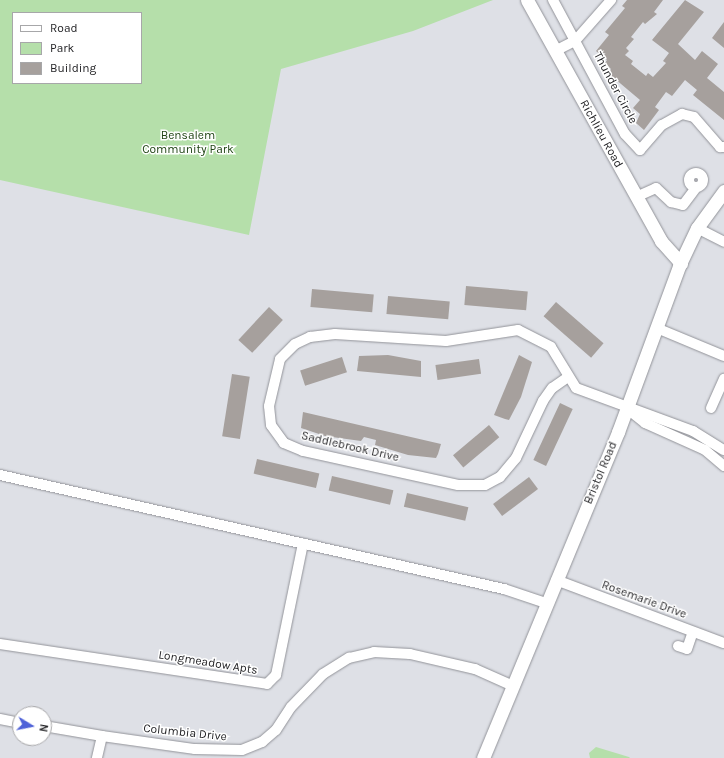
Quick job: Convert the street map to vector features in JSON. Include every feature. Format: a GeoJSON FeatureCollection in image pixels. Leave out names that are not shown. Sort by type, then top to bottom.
{"type":"FeatureCollection","features":[{"type":"Feature","properties":{"kind":"main road","name":"Richlieu Road"},"geometry":{"type":"LineString","coordinates":[[527,0],[661,241],[681,263]]}},
{"type":"Feature","properties":{"kind":"main road","name":"Bristol Road"},"geometry":{"type":"LineString","coordinates":[[483,758],[511,685],[556,580],[659,329],[681,263],[697,228],[724,191]]}},
{"type":"Feature","properties":{"kind":"street","name":"Thunder Circle"},"geometry":{"type":"LineString","coordinates":[[553,0],[625,134],[640,150],[662,125],[682,114],[694,117],[720,147],[724,147]]}},
{"type":"Feature","properties":{"kind":"street"},"geometry":{"type":"LineString","coordinates":[[555,51],[575,41],[611,0]]}},
{"type":"Feature","properties":{"kind":"street"},"geometry":{"type":"LineString","coordinates":[[636,197],[656,188],[671,202],[683,205],[696,188]]}},
{"type":"Feature","properties":{"kind":"street"},"geometry":{"type":"LineString","coordinates":[[697,228],[724,242]]}},
{"type":"Feature","properties":{"kind":"street"},"geometry":{"type":"LineString","coordinates":[[659,329],[724,356]]}},
{"type":"Feature","properties":{"kind":"street","name":"Saddlebrook Drive"},"geometry":{"type":"LineString","coordinates":[[568,377],[552,388],[543,401],[516,458],[500,477],[485,485],[458,485],[303,451],[284,443],[271,425],[269,406],[280,358],[295,344],[315,335],[446,341],[518,330],[551,347],[576,388],[627,409]]}},
{"type":"Feature","properties":{"kind":"street"},"geometry":{"type":"LineString","coordinates":[[711,408],[724,379]]}},
{"type":"Feature","properties":{"kind":"street"},"geometry":{"type":"LineString","coordinates":[[627,409],[649,412],[693,431],[724,450]]}},
{"type":"Feature","properties":{"kind":"street"},"geometry":{"type":"LineString","coordinates":[[627,409],[645,423],[705,450],[724,466]]}},
{"type":"Feature","properties":{"kind":"street"},"geometry":{"type":"LineString","coordinates":[[0,475],[504,589],[546,604]]}},
{"type":"Feature","properties":{"kind":"street","name":"Longmeadow Apts"},"geometry":{"type":"LineString","coordinates":[[0,644],[267,684],[276,675],[303,544]]}},
{"type":"Feature","properties":{"kind":"street","name":"Rosemarie Drive"},"geometry":{"type":"LineString","coordinates":[[556,580],[724,643]]}},
{"type":"Feature","properties":{"kind":"street"},"geometry":{"type":"LineString","coordinates":[[678,646],[687,649],[693,632]]}},
{"type":"Feature","properties":{"kind":"street","name":"Columbia Drive"},"geometry":{"type":"LineString","coordinates":[[52,727],[195,749],[231,751],[248,748],[262,742],[276,730],[291,708],[323,674],[349,658],[374,652],[410,654],[475,669],[511,685]]}},
{"type":"Feature","properties":{"kind":"street"},"geometry":{"type":"LineString","coordinates":[[0,719],[12,721]]}},
{"type":"Feature","properties":{"kind":"street"},"geometry":{"type":"LineString","coordinates":[[97,758],[102,736]]}},
{"type":"Feature","properties":{"kind":"green space","name":"Bensalem Community Park"},"geometry":{"type":"Polygon","coordinates":[[[0,0],[493,0],[413,31],[281,69],[249,235],[0,180],[0,0]]]}},
{"type":"Feature","properties":{"kind":"green space"},"geometry":{"type":"Polygon","coordinates":[[[596,747],[630,758],[590,758],[589,753],[596,747]]]}},
{"type":"Feature","properties":{"kind":"building"},"geometry":{"type":"Polygon","coordinates":[[[627,0],[663,0],[654,12],[657,14],[645,24],[643,22],[631,37],[634,39],[626,48],[629,51],[625,55],[633,61],[631,64],[646,76],[648,73],[653,77],[666,63],[663,61],[669,53],[652,40],[685,0],[704,12],[678,44],[695,60],[702,51],[718,64],[707,78],[724,92],[724,120],[693,95],[697,90],[685,80],[672,96],[666,92],[655,107],[659,110],[644,130],[636,123],[640,114],[633,108],[640,100],[608,73],[611,69],[605,63],[607,60],[596,51],[609,35],[605,32],[625,8],[622,6],[627,0]]]}},
{"type":"Feature","properties":{"kind":"building"},"geometry":{"type":"Polygon","coordinates":[[[724,22],[724,48],[712,38],[724,22]]]}},
{"type":"Feature","properties":{"kind":"building"},"geometry":{"type":"Polygon","coordinates":[[[466,286],[528,291],[526,310],[464,305],[466,286]]]}},
{"type":"Feature","properties":{"kind":"building"},"geometry":{"type":"Polygon","coordinates":[[[312,289],[374,294],[372,312],[310,307],[312,289]]]}},
{"type":"Feature","properties":{"kind":"building"},"geometry":{"type":"Polygon","coordinates":[[[388,296],[450,301],[448,319],[386,314],[388,296]]]}},
{"type":"Feature","properties":{"kind":"building"},"geometry":{"type":"Polygon","coordinates":[[[556,302],[604,343],[591,358],[544,316],[556,302]]]}},
{"type":"Feature","properties":{"kind":"building"},"geometry":{"type":"Polygon","coordinates":[[[269,307],[283,320],[252,353],[238,340],[269,307]]]}},
{"type":"Feature","properties":{"kind":"building"},"geometry":{"type":"Polygon","coordinates":[[[388,355],[421,361],[421,377],[357,371],[359,356],[388,355]]]}},
{"type":"Feature","properties":{"kind":"building"},"geometry":{"type":"Polygon","coordinates":[[[519,355],[532,362],[521,397],[509,420],[494,415],[519,355]]]}},
{"type":"Feature","properties":{"kind":"building"},"geometry":{"type":"Polygon","coordinates":[[[342,357],[347,372],[305,386],[300,371],[342,357]]]}},
{"type":"Feature","properties":{"kind":"building"},"geometry":{"type":"Polygon","coordinates":[[[479,359],[481,374],[438,380],[435,365],[479,359]]]}},
{"type":"Feature","properties":{"kind":"building"},"geometry":{"type":"Polygon","coordinates":[[[232,374],[250,377],[240,439],[222,436],[232,374]]]}},
{"type":"Feature","properties":{"kind":"building"},"geometry":{"type":"Polygon","coordinates":[[[560,403],[573,409],[546,466],[533,460],[560,403]]]}},
{"type":"Feature","properties":{"kind":"building"},"geometry":{"type":"Polygon","coordinates":[[[303,412],[441,444],[436,458],[408,455],[375,445],[376,440],[364,437],[361,441],[325,436],[301,428],[303,412]]]}},
{"type":"Feature","properties":{"kind":"building"},"geometry":{"type":"Polygon","coordinates":[[[489,425],[499,437],[463,467],[453,455],[489,425]]]}},
{"type":"Feature","properties":{"kind":"building"},"geometry":{"type":"Polygon","coordinates":[[[257,459],[319,473],[316,488],[254,474],[257,459]]]}},
{"type":"Feature","properties":{"kind":"building"},"geometry":{"type":"Polygon","coordinates":[[[332,476],[393,490],[390,505],[329,491],[332,476]]]}},
{"type":"Feature","properties":{"kind":"building"},"geometry":{"type":"Polygon","coordinates":[[[529,477],[538,489],[502,516],[493,504],[529,477]]]}},
{"type":"Feature","properties":{"kind":"building"},"geometry":{"type":"Polygon","coordinates":[[[407,493],[468,507],[465,521],[404,507],[407,493]]]}}]}
